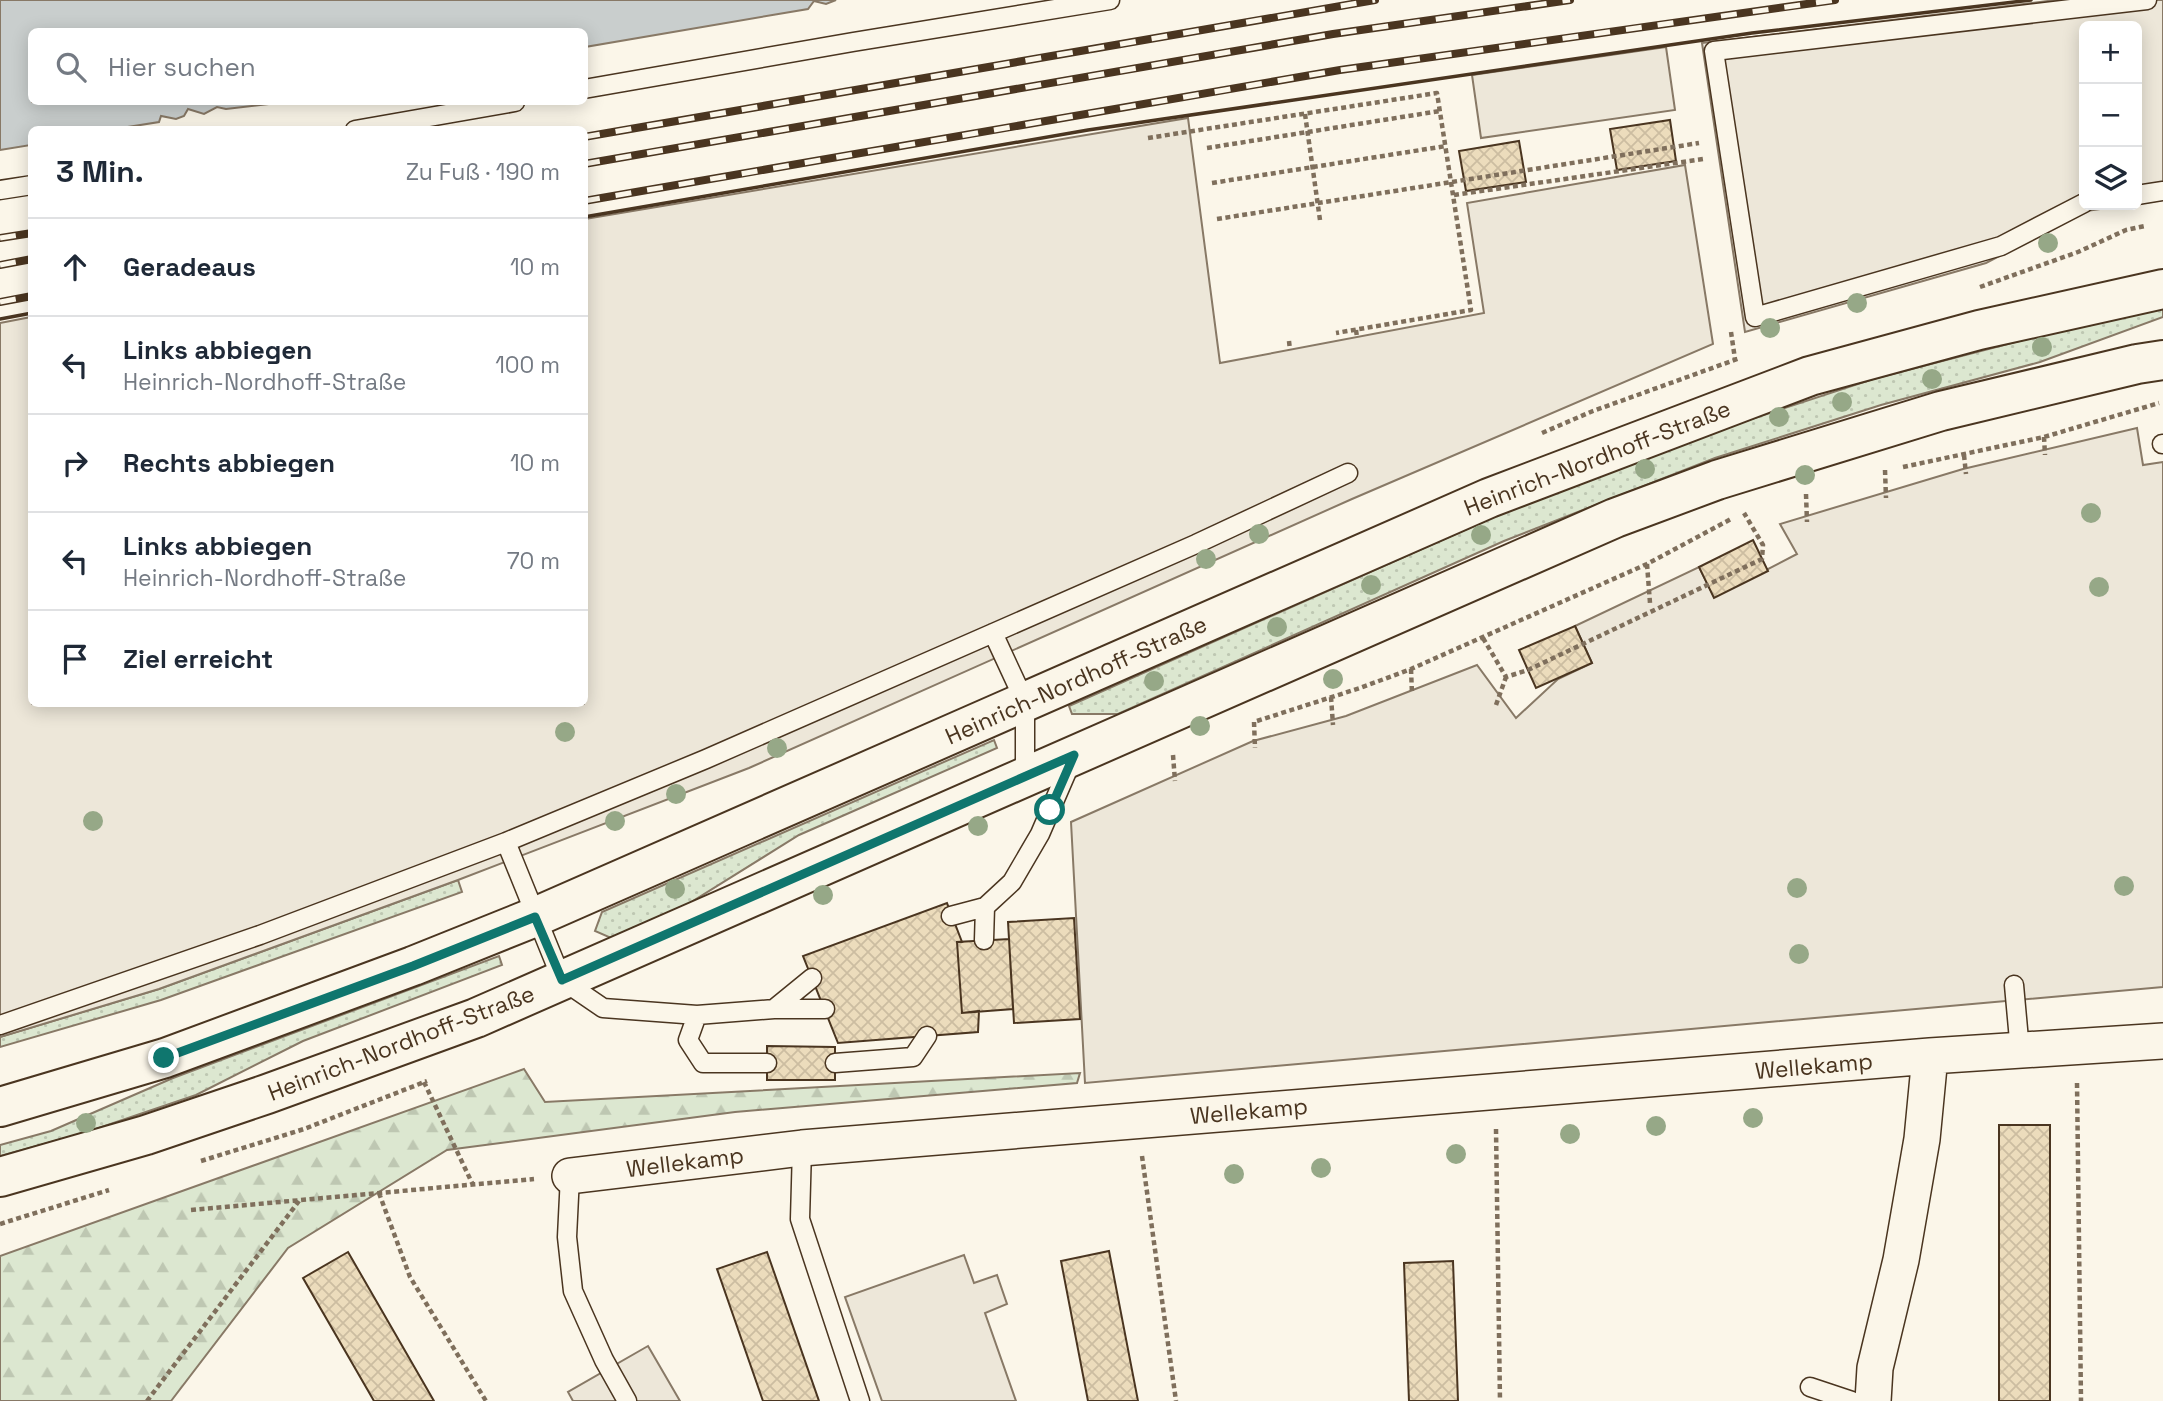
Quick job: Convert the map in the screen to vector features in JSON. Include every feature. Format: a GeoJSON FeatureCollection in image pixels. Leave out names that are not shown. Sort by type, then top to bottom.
{"type":"FeatureCollection","features":[{"type":"Feature","properties":{"kind":"main road","name":"Heinrich-Nordhoff-Straße"},"geometry":{"type":"LineString","coordinates":[[0,1108],[164,1058],[413,966],[535,917],[1489,498],[1810,376],[1979,330],[2163,289]]}},
{"type":"Feature","properties":{"kind":"main road","name":"Heinrich-Nordhoff-Straße"},"geometry":{"type":"LineString","coordinates":[[0,1177],[146,1135],[476,1018],[1615,518],[1717,480],[1941,411],[2163,360]]}},
{"type":"Feature","properties":{"kind":"street","name":"Wellekamp"},"geometry":{"type":"LineString","coordinates":[[570,1176],[802,1149],[1930,1056],[2163,1041]]}},
{"type":"Feature","properties":{"kind":"street"},"geometry":{"type":"LineString","coordinates":[[1873,1401],[1875,1367],[1901,1260],[1922,1139],[1930,1056]]}},
{"type":"Feature","properties":{"kind":"lane"},"geometry":{"type":"LineString","coordinates":[[588,88],[1110,0]]}},
{"type":"Feature","properties":{"kind":"lane"},"geometry":{"type":"LineString","coordinates":[[2079,206],[2001,246],[1755,317],[1714,51],[2147,0]]}},
{"type":"Feature","properties":{"kind":"lane"},"geometry":{"type":"LineString","coordinates":[[378,126],[498,105]]}},
{"type":"Feature","properties":{"kind":"lane"},"geometry":{"type":"LineString","coordinates":[[0,190],[28,186]]}},
{"type":"Feature","properties":{"kind":"lane"},"geometry":{"type":"LineString","coordinates":[[2142,194],[2163,191]]}},
{"type":"Feature","properties":{"kind":"lane"},"geometry":{"type":"LineString","coordinates":[[0,1025],[249,939],[506,842],[706,759],[1196,544],[1348,473]]}},
{"type":"Feature","properties":{"kind":"lane"},"geometry":{"type":"LineString","coordinates":[[993,633],[1026,702],[1026,777]]}},
{"type":"Feature","properties":{"kind":"lane"},"geometry":{"type":"LineString","coordinates":[[951,916],[985,907],[1012,882],[1040,834],[1074,755]]}},
{"type":"Feature","properties":{"kind":"lane"},"geometry":{"type":"LineString","coordinates":[[506,842],[562,980],[603,1008],[697,1015],[774,1009],[825,1009]]}},
{"type":"Feature","properties":{"kind":"lane"},"geometry":{"type":"LineString","coordinates":[[984,940],[985,907]]}},
{"type":"Feature","properties":{"kind":"lane"},"geometry":{"type":"LineString","coordinates":[[774,1009],[812,978]]}},
{"type":"Feature","properties":{"kind":"lane"},"geometry":{"type":"LineString","coordinates":[[2014,985],[2020,1051]]}},
{"type":"Feature","properties":{"kind":"lane"},"geometry":{"type":"LineString","coordinates":[[697,1015],[688,1040],[703,1063],[767,1063]]}},
{"type":"Feature","properties":{"kind":"lane"},"geometry":{"type":"LineString","coordinates":[[835,1063],[913,1057],[927,1036]]}},
{"type":"Feature","properties":{"kind":"lane"},"geometry":{"type":"LineString","coordinates":[[802,1149],[800,1219],[860,1401]]}},
{"type":"Feature","properties":{"kind":"lane"},"geometry":{"type":"LineString","coordinates":[[570,1176],[567,1237],[573,1292],[604,1360],[627,1401]]}},
{"type":"Feature","properties":{"kind":"lane"},"geometry":{"type":"LineString","coordinates":[[1810,1388],[1852,1401]]}},
{"type":"Feature","properties":{"kind":"path"},"geometry":{"type":"LineString","coordinates":[[1148,138],[1437,93],[1471,310],[1434,319],[1336,333]]}},
{"type":"Feature","properties":{"kind":"path"},"geometry":{"type":"LineString","coordinates":[[1207,148],[1440,111]]}},
{"type":"Feature","properties":{"kind":"path"},"geometry":{"type":"LineString","coordinates":[[1306,114],[1320,220]]}},
{"type":"Feature","properties":{"kind":"path"},"geometry":{"type":"LineString","coordinates":[[1212,183],[1446,146]]}},
{"type":"Feature","properties":{"kind":"path"},"geometry":{"type":"LineString","coordinates":[[1217,219],[1674,147]]}},
{"type":"Feature","properties":{"kind":"path"},"geometry":{"type":"LineString","coordinates":[[1454,195],[1705,159]]}},
{"type":"Feature","properties":{"kind":"path"},"geometry":{"type":"LineString","coordinates":[[1356,330],[1357,337]]}},
{"type":"Feature","properties":{"kind":"path"},"geometry":{"type":"LineString","coordinates":[[1289,341],[1290,350]]}},
{"type":"Feature","properties":{"kind":"path"},"geometry":{"type":"LineString","coordinates":[[2044,437],[2045,455]]}},
{"type":"Feature","properties":{"kind":"path"},"geometry":{"type":"LineString","coordinates":[[1964,455],[1966,474]]}},
{"type":"Feature","properties":{"kind":"path"},"geometry":{"type":"LineString","coordinates":[[1885,470],[1886,498]]}},
{"type":"Feature","properties":{"kind":"path"},"geometry":{"type":"LineString","coordinates":[[1806,494],[1807,522]]}},
{"type":"Feature","properties":{"kind":"path"},"geometry":{"type":"LineString","coordinates":[[1506,677],[1528,670],[1762,559],[1763,545],[1744,513]]}},
{"type":"Feature","properties":{"kind":"path"},"geometry":{"type":"LineString","coordinates":[[1647,564],[1650,603]]}},
{"type":"Feature","properties":{"kind":"path"},"geometry":{"type":"LineString","coordinates":[[1483,638],[1506,677]]}},
{"type":"Feature","properties":{"kind":"path"},"geometry":{"type":"LineString","coordinates":[[1411,669],[1412,694]]}},
{"type":"Feature","properties":{"kind":"path"},"geometry":{"type":"LineString","coordinates":[[1496,705],[1506,677]]}},
{"type":"Feature","properties":{"kind":"path"},"geometry":{"type":"LineString","coordinates":[[1331,697],[1333,724]]}},
{"type":"Feature","properties":{"kind":"path"},"geometry":{"type":"LineString","coordinates":[[1254,722],[1255,748]]}},
{"type":"Feature","properties":{"kind":"path"},"geometry":{"type":"LineString","coordinates":[[1173,755],[1175,781]]}},
{"type":"Feature","properties":{"kind":"path"},"geometry":{"type":"LineString","coordinates":[[2077,1047],[2081,1401]]}},
{"type":"Feature","properties":{"kind":"path"},"geometry":{"type":"LineString","coordinates":[[424,1082],[473,1185]]}},
{"type":"Feature","properties":{"kind":"path"},"geometry":{"type":"LineString","coordinates":[[1495,1091],[1500,1401]]}},
{"type":"Feature","properties":{"kind":"path"},"geometry":{"type":"LineString","coordinates":[[1137,1121],[1176,1401]]}},
{"type":"Feature","properties":{"kind":"path"},"geometry":{"type":"LineString","coordinates":[[191,1210],[570,1176]]}},
{"type":"Feature","properties":{"kind":"path"},"geometry":{"type":"LineString","coordinates":[[379,1193],[410,1277],[486,1401]]}},
{"type":"Feature","properties":{"kind":"path"},"geometry":{"type":"LineString","coordinates":[[147,1401],[299,1200]]}},
{"type":"Feature","properties":{"kind":"green space"},"geometry":{"type":"Polygon","coordinates":[[[2163,308],[2163,317],[2040,362],[1881,405],[1715,458],[1504,541],[1118,714],[1072,714],[1069,706],[1496,516],[1706,434],[1873,379],[2035,337],[2163,308]]]}},
{"type":"Feature","properties":{"kind":"green space"},"geometry":{"type":"Polygon","coordinates":[[[994,740],[997,748],[799,835],[688,904],[611,938],[595,931],[602,912],[994,740]]]}},
{"type":"Feature","properties":{"kind":"green space"},"geometry":{"type":"Polygon","coordinates":[[[458,880],[462,892],[161,1000],[0,1047],[0,1037],[159,989],[458,880]]]}},
{"type":"Feature","properties":{"kind":"green space"},"geometry":{"type":"Polygon","coordinates":[[[499,956],[502,965],[303,1041],[196,1095],[84,1133],[0,1156],[0,1145],[51,1131],[173,1078],[499,956]]]}},
{"type":"Feature","properties":{"kind":"green space"},"geometry":{"type":"Polygon","coordinates":[[[524,1069],[545,1102],[1080,1073],[1077,1083],[735,1112],[447,1150],[288,1248],[171,1401],[0,1401],[0,1256],[524,1069]]]}},
{"type":"Feature","properties":{"kind":"shaded area"},"geometry":{"type":"Polygon","coordinates":[[[0,0],[836,0],[826,4],[814,1],[808,9],[588,46],[588,28],[28,28],[28,105],[260,105],[226,109],[217,107],[204,114],[188,109],[184,116],[176,119],[161,116],[159,122],[134,126],[28,126],[28,145],[0,150],[0,0]]]}},
{"type":"Feature","properties":{"kind":"shaded area"},"geometry":{"type":"Polygon","coordinates":[[[2056,0],[2163,0],[2163,200],[2142,203],[2142,21],[2079,21],[2079,210],[2093,210],[2086,211],[1986,263],[1745,332],[1702,43],[2056,0]]]}},
{"type":"Feature","properties":{"kind":"shaded area"},"geometry":{"type":"Polygon","coordinates":[[[1666,47],[1675,110],[1481,138],[1472,75],[1666,47]]]}},
{"type":"Feature","properties":{"kind":"shaded area"},"geometry":{"type":"Polygon","coordinates":[[[1188,118],[1220,363],[1484,313],[1467,203],[1685,165],[1713,344],[1352,499],[749,768],[458,880],[159,989],[0,1037],[0,323],[28,318],[28,707],[588,707],[588,218],[1188,118]]]}},
{"type":"Feature","properties":{"kind":"shaded area"},"geometry":{"type":"Polygon","coordinates":[[[2137,428],[2143,465],[2163,462],[2163,987],[1085,1083],[1071,822],[1253,741],[1346,716],[1477,665],[1516,718],[1558,679],[1592,663],[1575,626],[1699,567],[1714,597],[1797,554],[1780,524],[1963,469],[2137,428]]]}},
{"type":"Feature","properties":{"kind":"shaded area"},"geometry":{"type":"Polygon","coordinates":[[[964,1255],[974,1283],[997,1275],[1007,1304],[985,1313],[1016,1401],[882,1401],[845,1297],[964,1255]]]}},
{"type":"Feature","properties":{"kind":"shaded area"},"geometry":{"type":"Polygon","coordinates":[[[648,1346],[680,1401],[573,1401],[568,1392],[648,1346]]]}},
{"type":"Feature","properties":{"kind":"building"},"geometry":{"type":"Polygon","coordinates":[[[1670,120],[1676,161],[1617,170],[1610,129],[1670,120]]]}},
{"type":"Feature","properties":{"kind":"building"},"geometry":{"type":"Polygon","coordinates":[[[1519,141],[1526,182],[1466,191],[1459,151],[1519,141]]]}},
{"type":"Feature","properties":{"kind":"building"},"geometry":{"type":"Polygon","coordinates":[[[1753,540],[1768,571],[1714,598],[1699,567],[1753,540]]]}},
{"type":"Feature","properties":{"kind":"building"},"geometry":{"type":"Polygon","coordinates":[[[1575,626],[1592,663],[1536,688],[1519,650],[1575,626]]]}},
{"type":"Feature","properties":{"kind":"building"},"geometry":{"type":"Polygon","coordinates":[[[947,903],[962,942],[957,942],[962,1013],[979,1011],[978,1032],[838,1043],[803,956],[947,903]]]}},
{"type":"Feature","properties":{"kind":"building"},"geometry":{"type":"Polygon","coordinates":[[[1074,918],[1080,1019],[1014,1023],[1008,922],[1074,918]]]}},
{"type":"Feature","properties":{"kind":"building"},"geometry":{"type":"Polygon","coordinates":[[[1009,939],[1013,1009],[962,1013],[957,942],[1009,939]]]}},
{"type":"Feature","properties":{"kind":"building"},"geometry":{"type":"Polygon","coordinates":[[[767,1046],[835,1047],[835,1080],[767,1080],[767,1046]]]}},
{"type":"Feature","properties":{"kind":"building"},"geometry":{"type":"Polygon","coordinates":[[[1999,1125],[2050,1125],[2050,1401],[1999,1401],[1999,1125]]]}},
{"type":"Feature","properties":{"kind":"building"},"geometry":{"type":"Polygon","coordinates":[[[1109,1251],[1138,1401],[1088,1401],[1061,1261],[1109,1251]]]}},
{"type":"Feature","properties":{"kind":"building"},"geometry":{"type":"Polygon","coordinates":[[[348,1252],[434,1401],[374,1401],[303,1278],[348,1252]]]}},
{"type":"Feature","properties":{"kind":"building"},"geometry":{"type":"Polygon","coordinates":[[[767,1252],[819,1401],[763,1401],[717,1269],[767,1252]]]}},
{"type":"Feature","properties":{"kind":"building"},"geometry":{"type":"Polygon","coordinates":[[[1453,1261],[1458,1401],[1409,1401],[1404,1263],[1453,1261]]]}},
{"type":"Feature","properties":{"kind":"railway"},"geometry":{"type":"LineString","coordinates":[[588,136],[1375,0]]}},
{"type":"Feature","properties":{"kind":"railway"},"geometry":{"type":"LineString","coordinates":[[588,163],[1333,34],[1570,0]]}},
{"type":"Feature","properties":{"kind":"railway"},"geometry":{"type":"LineString","coordinates":[[588,200],[1340,70],[1835,0]]}},
{"type":"Feature","properties":{"kind":"railway"},"geometry":{"type":"LineString","coordinates":[[0,238],[28,234]]}},
{"type":"Feature","properties":{"kind":"railway"},"geometry":{"type":"LineString","coordinates":[[0,265],[28,260]]}},
{"type":"Feature","properties":{"kind":"railway"},"geometry":{"type":"LineString","coordinates":[[0,302],[28,297]]}},
{"type":"Feature","properties":{"kind":"wall"},"geometry":{"type":"LineString","coordinates":[[588,216],[1088,130],[1752,33],[2031,0]]}},
{"type":"Feature","properties":{"kind":"wall"},"geometry":{"type":"LineString","coordinates":[[0,319],[28,314]]}},
{"type":"Feature","properties":{"kind":"route"},"geometry":{"type":"LineString","coordinates":[[164,1058],[413,966],[535,917],[562,980],[1074,755],[1050,810]]}}]}
